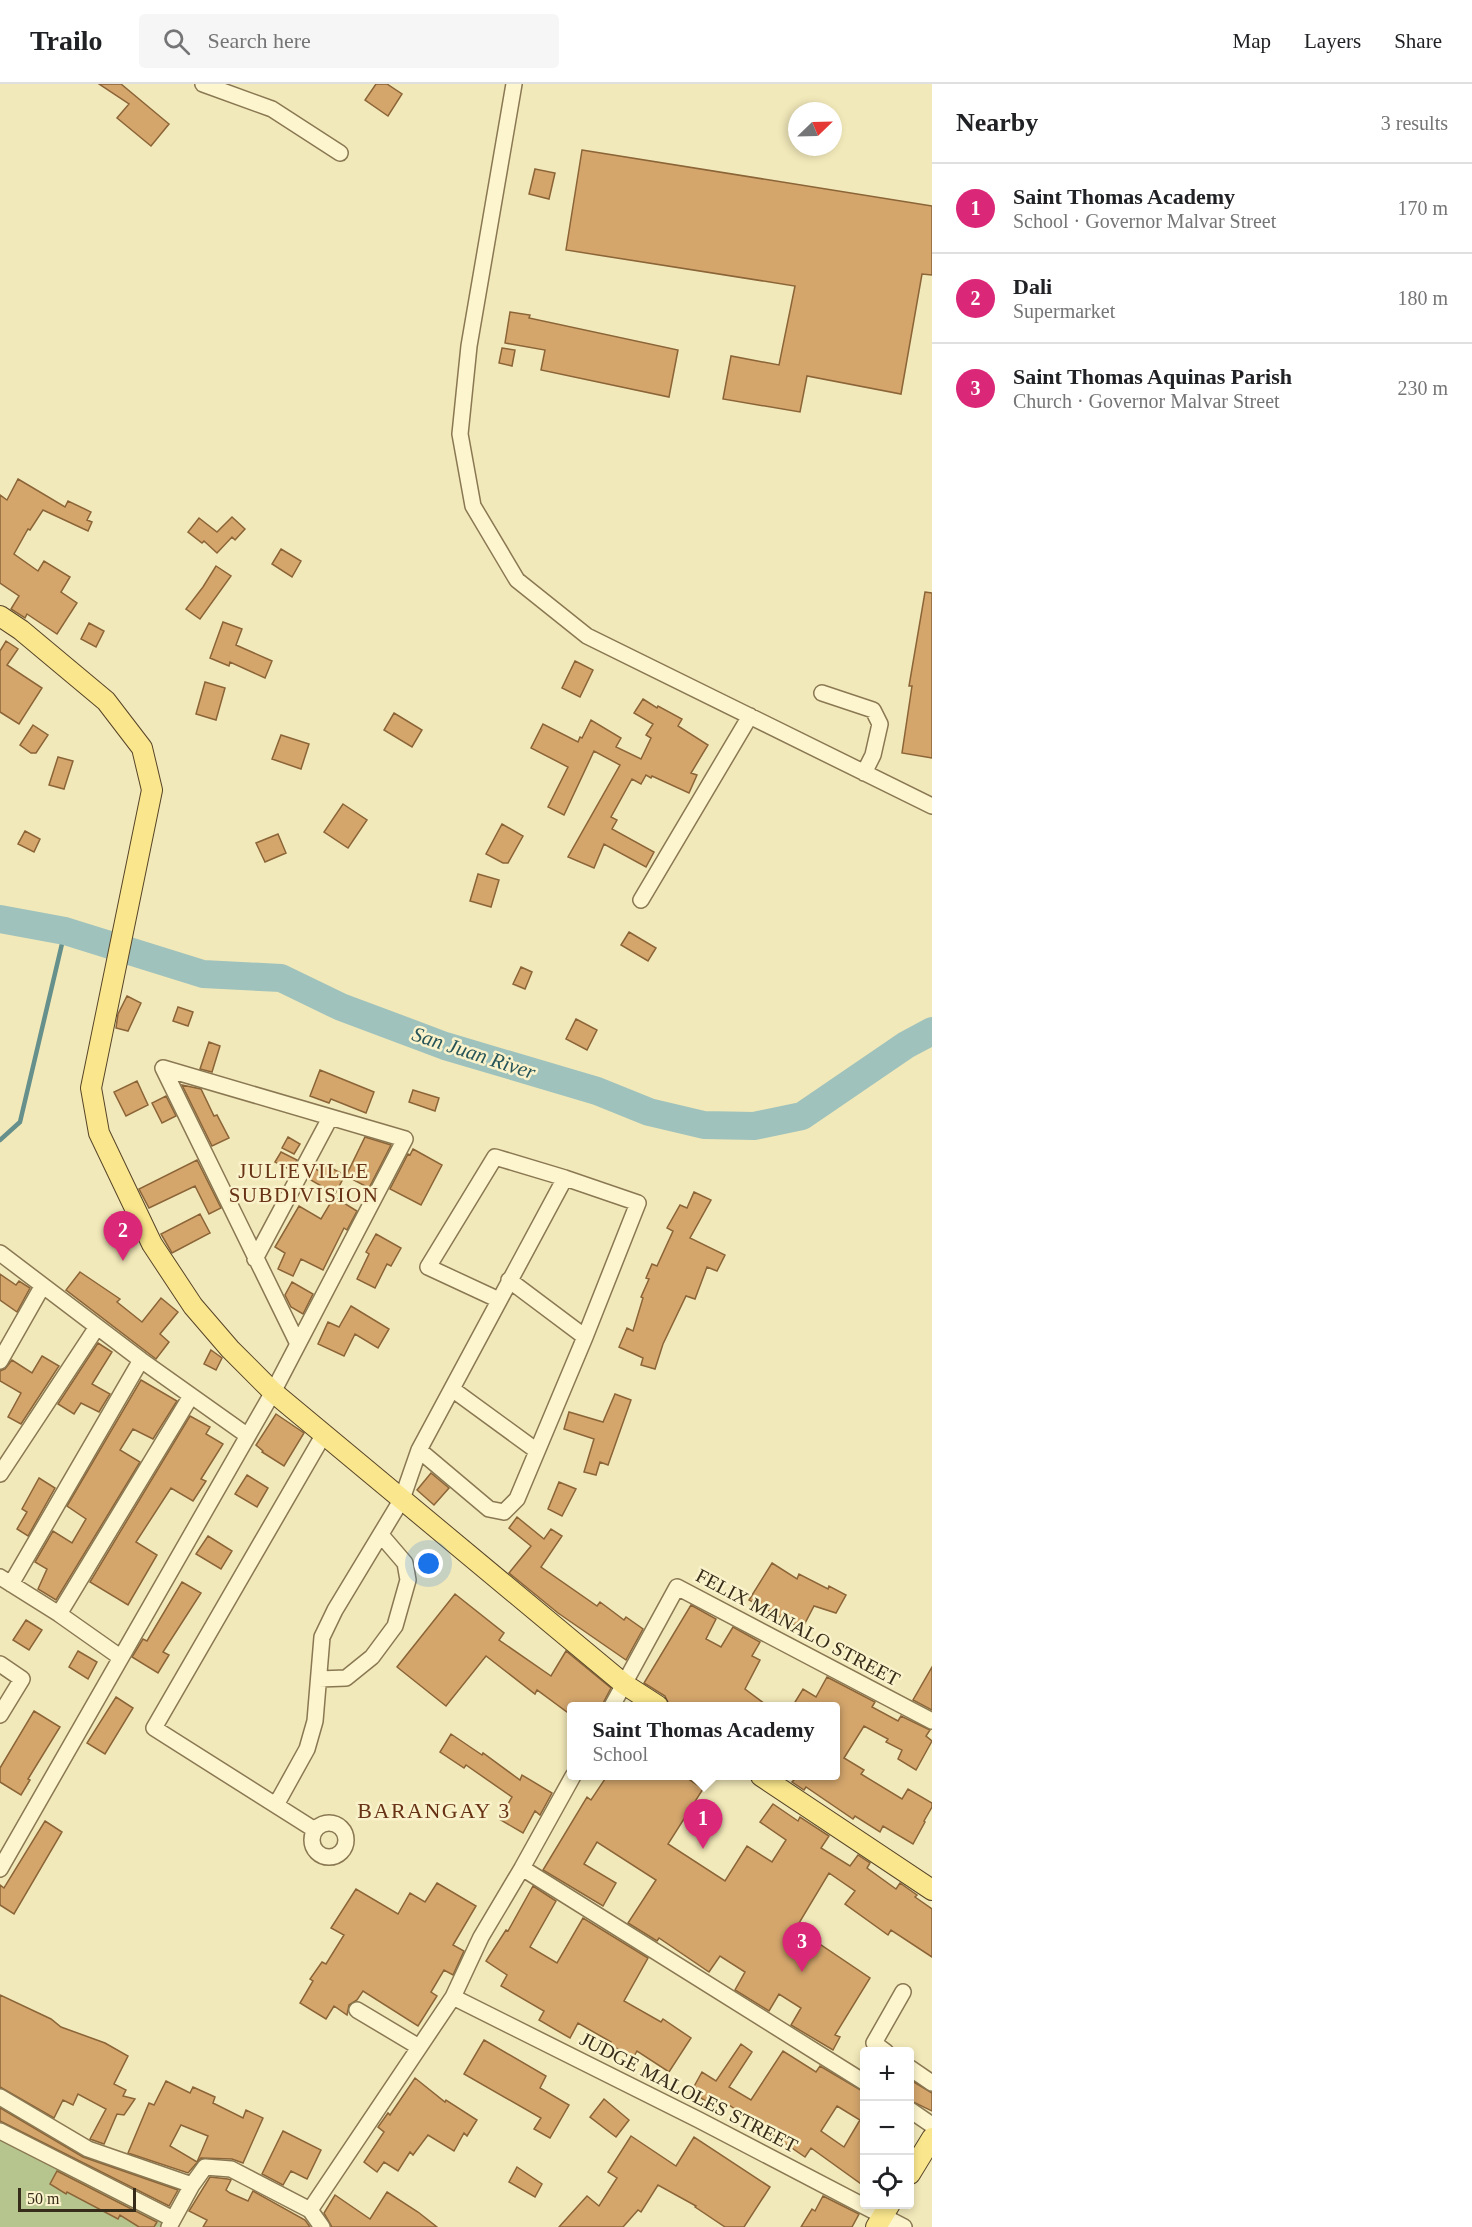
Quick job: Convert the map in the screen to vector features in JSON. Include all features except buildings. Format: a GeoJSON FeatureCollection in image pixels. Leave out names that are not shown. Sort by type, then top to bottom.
{"type":"FeatureCollection","features":[{"type":"Feature","properties":{"kind":"main road"},"geometry":{"type":"LineString","coordinates":[[0,616],[21,630],[106,701],[142,748],[153,790],[91,1088],[99,1133],[152,1244],[193,1306],[230,1349],[273,1392],[624,1684],[651,1702]]}},
{"type":"Feature","properties":{"kind":"main road"},"geometry":{"type":"LineString","coordinates":[[767,1780],[932,1890]]}},
{"type":"Feature","properties":{"kind":"main road"},"geometry":{"type":"LineString","coordinates":[[914,2166],[932,2138]]}},
{"type":"Feature","properties":{"kind":"street"},"geometry":{"type":"LineString","coordinates":[[203,84],[272,109],[340,153]]}},
{"type":"Feature","properties":{"kind":"street"},"geometry":{"type":"LineString","coordinates":[[514,84],[469,346],[460,434],[473,506],[517,580],[587,636],[932,806]]}},
{"type":"Feature","properties":{"kind":"street"},"geometry":{"type":"LineString","coordinates":[[822,693],[873,710],[880,724],[873,755],[864,772]]}},
{"type":"Feature","properties":{"kind":"street"},"geometry":{"type":"LineString","coordinates":[[641,900],[750,716]]}},
{"type":"Feature","properties":{"kind":"street"},"geometry":{"type":"LineString","coordinates":[[0,1869],[273,1392],[405,1139],[162,1068],[298,1344]]}},
{"type":"Feature","properties":{"kind":"street"},"geometry":{"type":"LineString","coordinates":[[255,1259],[330,1118]]}},
{"type":"Feature","properties":{"kind":"street"},"geometry":{"type":"LineString","coordinates":[[419,1450],[489,1509],[504,1512],[517,1500],[638,1203],[495,1157],[428,1267],[499,1300]]}},
{"type":"Feature","properties":{"kind":"street"},"geometry":{"type":"LineString","coordinates":[[276,1805],[307,1749],[315,1721],[322,1637],[335,1610],[402,1499],[419,1450],[565,1178]]}},
{"type":"Feature","properties":{"kind":"street"},"geometry":{"type":"LineString","coordinates":[[0,1253],[42,1287],[248,1436]]}},
{"type":"Feature","properties":{"kind":"street"},"geometry":{"type":"LineString","coordinates":[[510,1280],[585,1337]]}},
{"type":"Feature","properties":{"kind":"street"},"geometry":{"type":"LineString","coordinates":[[0,1361],[42,1287]]}},
{"type":"Feature","properties":{"kind":"street"},"geometry":{"type":"LineString","coordinates":[[0,1474],[97,1327]]}},
{"type":"Feature","properties":{"kind":"street"},"geometry":{"type":"LineString","coordinates":[[120,1657],[59,1614],[5,1581],[141,1360]]}},
{"type":"Feature","properties":{"kind":"street"},"geometry":{"type":"LineString","coordinates":[[452,1389],[537,1451]]}},
{"type":"Feature","properties":{"kind":"street"},"geometry":{"type":"LineString","coordinates":[[59,1614],[191,1396]]}},
{"type":"Feature","properties":{"kind":"street"},"geometry":{"type":"LineString","coordinates":[[315,1830],[154,1728],[324,1434]]}},
{"type":"Feature","properties":{"kind":"street"},"geometry":{"type":"LineString","coordinates":[[319,1679],[346,1678],[372,1657],[395,1626],[408,1580],[405,1563],[381,1535]]}},
{"type":"Feature","properties":{"kind":"street","name":"FELIX MANALO STREET"},"geometry":{"type":"LineString","coordinates":[[624,1684],[676,1587],[932,1721]]}},
{"type":"Feature","properties":{"kind":"street"},"geometry":{"type":"LineString","coordinates":[[0,1664],[22,1678],[0,1715]]}},
{"type":"Feature","properties":{"kind":"street"},"geometry":{"type":"LineString","coordinates":[[615,1702],[624,1684]]}},
{"type":"Feature","properties":{"kind":"street"},"geometry":{"type":"LineString","coordinates":[[310,2210],[453,1997],[481,1937],[571,1780]]}},
{"type":"Feature","properties":{"kind":"street"},"geometry":{"type":"LineString","coordinates":[[522,1868],[860,2079]]}},
{"type":"Feature","properties":{"kind":"street"},"geometry":{"type":"LineString","coordinates":[[879,2047],[874,2043],[903,1992]]}},
{"type":"Feature","properties":{"kind":"street","name":"JUDGE MALOLES STREET"},"geometry":{"type":"LineString","coordinates":[[453,1997],[699,2120],[904,2227]]}},
{"type":"Feature","properties":{"kind":"street"},"geometry":{"type":"LineString","coordinates":[[357,2010],[419,2047]]}},
{"type":"Feature","properties":{"kind":"street"},"geometry":{"type":"LineString","coordinates":[[914,2071],[932,2083]]}},
{"type":"Feature","properties":{"kind":"street"},"geometry":{"type":"LineString","coordinates":[[0,2097],[88,2149],[192,2185]]}},
{"type":"Feature","properties":{"kind":"street"},"geometry":{"type":"LineString","coordinates":[[914,2113],[932,2124]]}},
{"type":"Feature","properties":{"kind":"street"},"geometry":{"type":"LineString","coordinates":[[0,2131],[171,2223],[205,2167],[231,2169],[310,2210],[322,2227]]}},
{"type":"Feature","properties":{"kind":"green space"},"geometry":{"type":"Polygon","coordinates":[[[0,2130],[65,2172],[180,2227],[0,2227],[0,2130]]]}},
{"type":"Feature","properties":{"kind":"waterway","name":"San Juan River"},"geometry":{"type":"LineString","coordinates":[[0,919],[65,931],[203,974],[281,978],[341,1007],[445,1046],[597,1091],[649,1112],[704,1125],[754,1126],[802,1116],[906,1045],[932,1031]]}},
{"type":"Feature","properties":{"kind":"waterway"},"geometry":{"type":"LineString","coordinates":[[0,1140],[20,1122],[65,931]]}},
{"type":"Feature","properties":{"kind":"place","name":"Dali"},"geometry":{"type":"Point","coordinates":[123,1261]}},
{"type":"Feature","properties":{"kind":"place","name":"Saint Thomas Academy"},"geometry":{"type":"Point","coordinates":[703,1849]}},
{"type":"Feature","properties":{"kind":"place","name":"Saint Thomas Aquinas Parish"},"geometry":{"type":"Point","coordinates":[802,1972]}},
{"type":"Feature","properties":{"kind":"district","name":"JULIEVILLE SUBDIVISION"},"geometry":{"type":"Point","coordinates":[304,1183]}},
{"type":"Feature","properties":{"kind":"district","name":"BARANGAY 3"},"geometry":{"type":"Point","coordinates":[434,1810]}}]}
